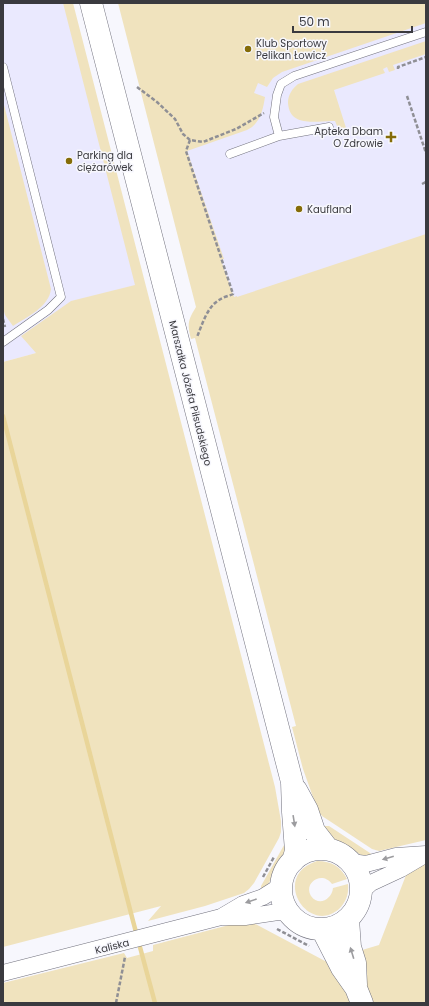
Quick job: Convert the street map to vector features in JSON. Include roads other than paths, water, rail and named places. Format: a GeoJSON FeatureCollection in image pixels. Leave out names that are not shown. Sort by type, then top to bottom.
{"type":"FeatureCollection","features":[{"type":"Feature","properties":{"kind":"street","name":"Marszałka Józefa Piłsudskiego"},"geometry":{"type":"LineString","coordinates":[[90,3],[292,782],[296,851],[292,861]]}},
{"type":"Feature","properties":{"kind":"street","name":"Marszałka Józefa Piłsudskiego"},"geometry":{"type":"LineString","coordinates":[[292,782],[307,810],[314,831],[328,849]]}},
{"type":"Feature","properties":{"kind":"street"},"geometry":{"type":"LineString","coordinates":[[328,849],[344,856],[351,862],[361,881],[361,892],[357,907],[348,919],[336,926],[322,929],[307,926],[289,913],[282,897],[282,885],[285,872],[292,861],[305,852],[328,849]]}},
{"type":"Feature","properties":{"kind":"street"},"geometry":{"type":"LineString","coordinates":[[351,862],[366,864],[396,856],[426,854],[401,869],[371,883],[361,892]]}},
{"type":"Feature","properties":{"kind":"street","name":"Kaliska"},"geometry":{"type":"LineString","coordinates":[[221,917],[243,904],[272,892],[282,885]]}},
{"type":"Feature","properties":{"kind":"street","name":"Kaliska"},"geometry":{"type":"LineString","coordinates":[[3,973],[221,917],[245,917],[278,912],[289,913]]}},
{"type":"Feature","properties":{"kind":"street"},"geometry":{"type":"LineString","coordinates":[[348,919],[350,947],[355,963],[359,995]]}},
{"type":"Feature","properties":{"kind":"street"},"geometry":{"type":"LineString","coordinates":[[322,929],[342,968],[359,995]]}},
{"type":"Feature","properties":{"kind":"lane"},"geometry":{"type":"LineString","coordinates":[[279,136],[274,116],[277,95],[281,84],[294,76],[426,32]]}},
{"type":"Feature","properties":{"kind":"lane"},"geometry":{"type":"LineString","coordinates":[[3,68],[61,297],[48,310],[3,342]]}},
{"type":"Feature","properties":{"kind":"lane"},"geometry":{"type":"LineString","coordinates":[[230,154],[279,136],[329,126]]}},
{"type":"Feature","properties":{"kind":"waterway"},"geometry":{"type":"LineString","coordinates":[[3,416],[155,1003]]}},
{"type":"Feature","properties":{"kind":"place","name":"Klub Sportowy Pelikan Łowicz"},"geometry":{"type":"Point","coordinates":[248,49]}},
{"type":"Feature","properties":{"kind":"place","name":"Apteka Dbam O Zdrowie"},"geometry":{"type":"Point","coordinates":[391,137]}},
{"type":"Feature","properties":{"kind":"place","name":"Parking dla ciężarówek"},"geometry":{"type":"Point","coordinates":[69,161]}},
{"type":"Feature","properties":{"kind":"place","name":"Kaufland"},"geometry":{"type":"Point","coordinates":[299,209]}}]}
